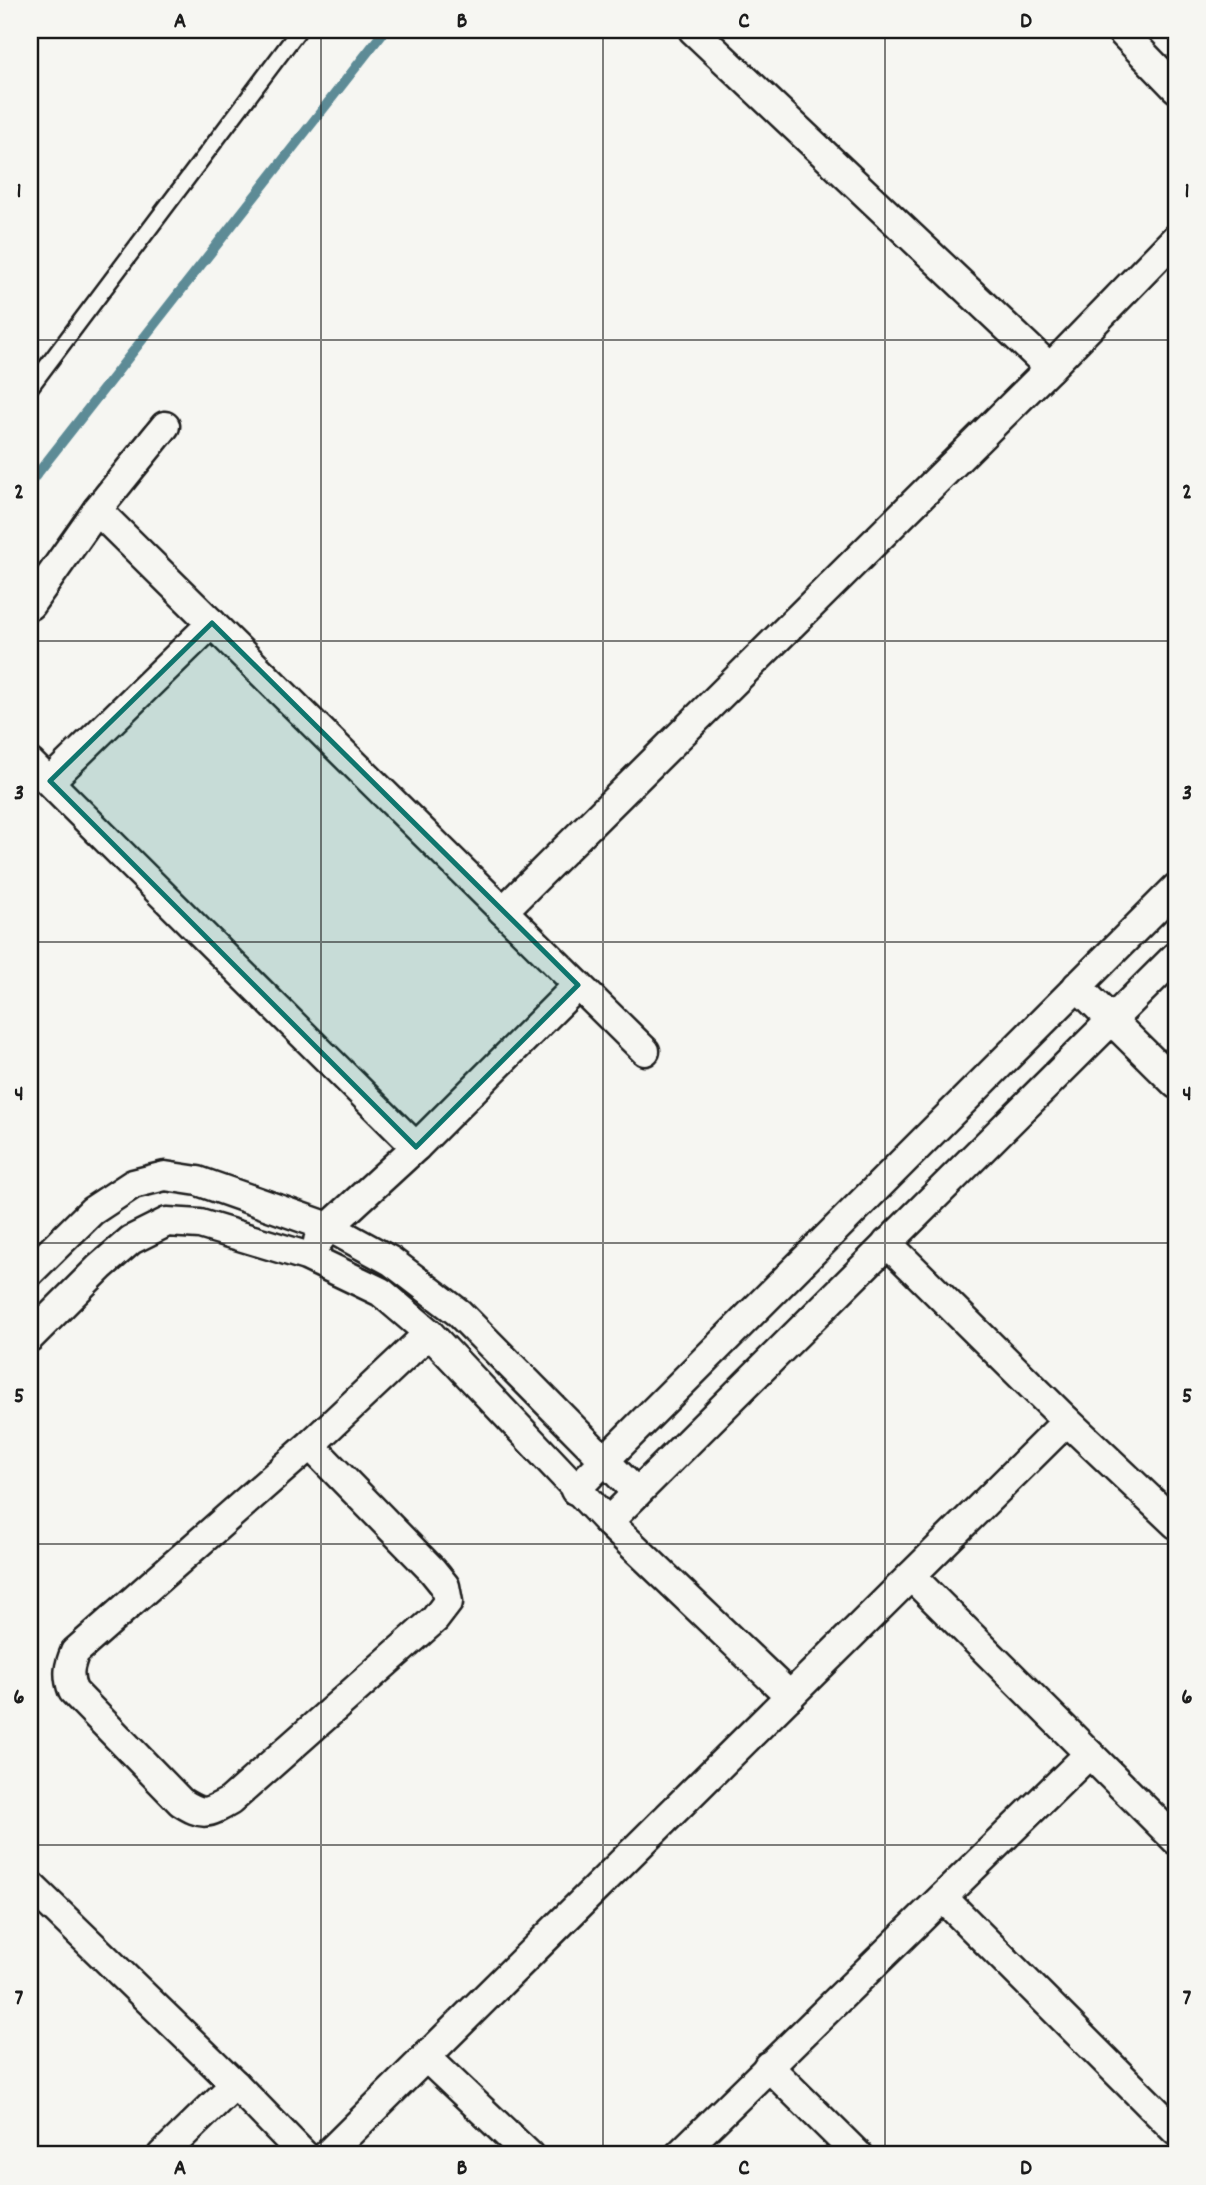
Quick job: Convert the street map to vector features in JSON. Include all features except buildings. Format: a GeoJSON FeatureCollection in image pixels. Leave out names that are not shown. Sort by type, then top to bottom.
{"type":"FeatureCollection","features":[{"type":"Feature","properties":{"kind":"street"},"geometry":{"type":"LineString","coordinates":[[694,30],[1050,368]]}},
{"type":"Feature","properties":{"kind":"street"},"geometry":{"type":"LineString","coordinates":[[1120,30],[1176,88]]}},
{"type":"Feature","properties":{"kind":"street"},"geometry":{"type":"LineString","coordinates":[[503,911],[1050,368],[1176,239]]}},
{"type":"Feature","properties":{"kind":"street"},"geometry":{"type":"LineString","coordinates":[[30,605],[97,510],[166,426]]}},
{"type":"Feature","properties":{"kind":"street"},"geometry":{"type":"LineString","coordinates":[[97,510],[645,1051]]}},
{"type":"Feature","properties":{"kind":"street"},"geometry":{"type":"LineString","coordinates":[[212,623],[40,772],[416,1147]]}},
{"type":"Feature","properties":{"kind":"street"},"geometry":{"type":"LineString","coordinates":[[575,1490],[1176,888]]}},
{"type":"Feature","properties":{"kind":"street"},"geometry":{"type":"LineString","coordinates":[[608,1522],[1176,956]]}},
{"type":"Feature","properties":{"kind":"street"},"geometry":{"type":"LineString","coordinates":[[306,1256],[329,1227],[416,1147],[578,985]]}},
{"type":"Feature","properties":{"kind":"street"},"geometry":{"type":"LineString","coordinates":[[1077,986],[1176,1084]]}},
{"type":"Feature","properties":{"kind":"street"},"geometry":{"type":"LineString","coordinates":[[30,1272],[92,1211],[134,1184],[164,1176],[198,1181],[329,1227],[391,1261],[459,1313],[637,1493]]}},
{"type":"Feature","properties":{"kind":"street"},"geometry":{"type":"LineString","coordinates":[[30,1337],[100,1266],[131,1240],[167,1222],[200,1224],[306,1256],[381,1292],[429,1333],[575,1490],[790,1696]]}},
{"type":"Feature","properties":{"kind":"street"},"geometry":{"type":"LineString","coordinates":[[887,1243],[1176,1524]]}},
{"type":"Feature","properties":{"kind":"street"},"geometry":{"type":"LineString","coordinates":[[310,1445],[432,1570],[444,1586],[448,1602],[435,1619],[230,1801],[213,1811],[197,1812],[181,1802],[73,1691],[69,1680],[69,1667],[75,1652],[310,1445],[429,1333]]}},
{"type":"Feature","properties":{"kind":"street"},"geometry":{"type":"LineString","coordinates":[[327,2155],[1068,1421]]}},
{"type":"Feature","properties":{"kind":"street"},"geometry":{"type":"LineString","coordinates":[[911,1576],[1176,1840]]}},
{"type":"Feature","properties":{"kind":"street"},"geometry":{"type":"LineString","coordinates":[[679,2155],[1089,1754]]}},
{"type":"Feature","properties":{"kind":"street"},"geometry":{"type":"LineString","coordinates":[[30,1885],[235,2084],[304,2155]]}},
{"type":"Feature","properties":{"kind":"street"},"geometry":{"type":"LineString","coordinates":[[943,1898],[1176,2132]]}},
{"type":"Feature","properties":{"kind":"street"},"geometry":{"type":"LineString","coordinates":[[426,2057],[529,2155]]}},
{"type":"Feature","properties":{"kind":"street"},"geometry":{"type":"LineString","coordinates":[[768,2066],[858,2155]]}},
{"type":"Feature","properties":{"kind":"street"},"geometry":{"type":"LineString","coordinates":[[162,2155],[235,2084]]}},
{"type":"Feature","properties":{"kind":"lane"},"geometry":{"type":"LineString","coordinates":[[30,388],[299,30]]}},
{"type":"Feature","properties":{"kind":"highlighted area"},"geometry":{"type":"Polygon","coordinates":[[[212,623],[578,985],[416,1147],[50,781],[212,623]]]}},
{"type":"Feature","properties":{"kind":"waterway"},"geometry":{"type":"LineString","coordinates":[[30,483],[385,30]]}}]}
